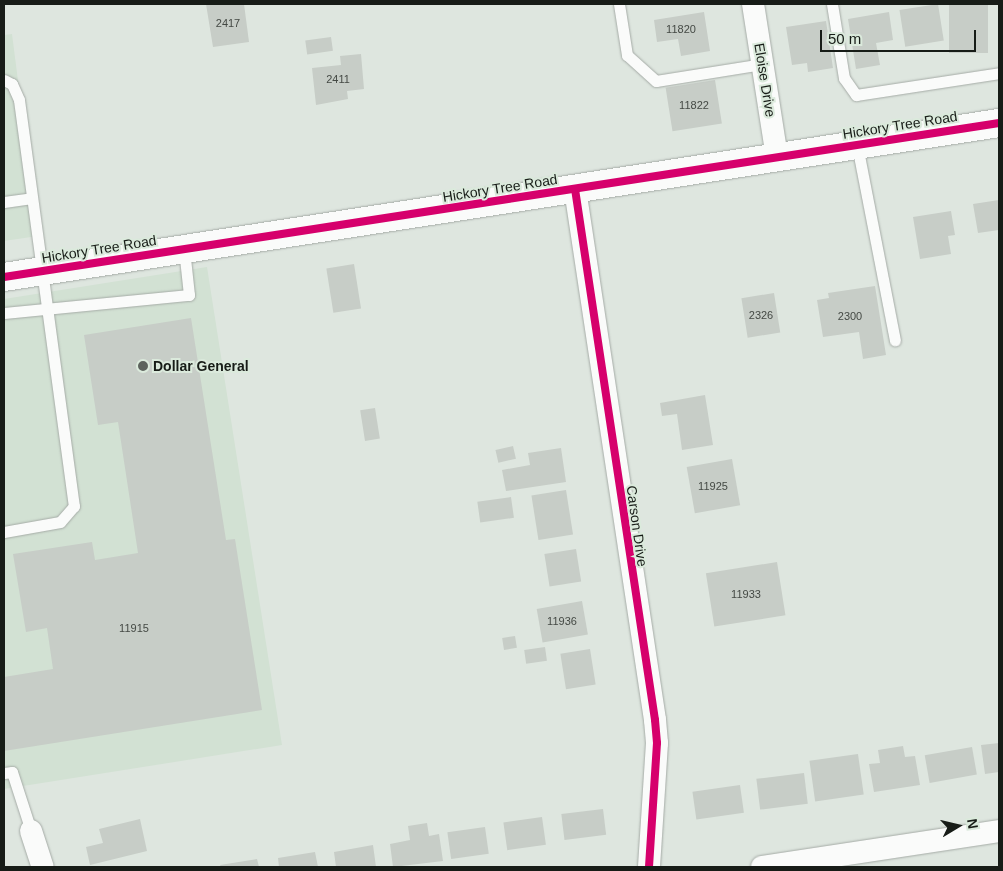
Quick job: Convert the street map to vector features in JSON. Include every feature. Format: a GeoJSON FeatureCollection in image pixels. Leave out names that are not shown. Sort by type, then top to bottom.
{"type":"FeatureCollection","features":[{"type":"Feature","properties":{"kind":"street","name":"Eloise Drive"},"geometry":{"type":"LineString","coordinates":[[753,4],[777,157]]}},
{"type":"Feature","properties":{"kind":"street","name":"Hickory Tree Road"},"geometry":{"type":"LineString","coordinates":[[4,277],[999,123]]}},
{"type":"Feature","properties":{"kind":"street","name":"Carson Drive"},"geometry":{"type":"LineString","coordinates":[[575,189],[655,720],[657,743],[649,867]]}},
{"type":"Feature","properties":{"kind":"street"},"geometry":{"type":"LineString","coordinates":[[762,867],[999,830]]}},
{"type":"Feature","properties":{"kind":"street"},"geometry":{"type":"LineString","coordinates":[[32,831],[43,867]]}},
{"type":"Feature","properties":{"kind":"lane"},"geometry":{"type":"LineString","coordinates":[[619,4],[627,54],[656,81],[762,64]]}},
{"type":"Feature","properties":{"kind":"lane"},"geometry":{"type":"LineString","coordinates":[[832,4],[844,78],[856,95],[999,73]]}},
{"type":"Feature","properties":{"kind":"lane"},"geometry":{"type":"LineString","coordinates":[[4,80],[12,84],[18,100],[74,506],[60,522],[4,532]]}},
{"type":"Feature","properties":{"kind":"lane"},"geometry":{"type":"LineString","coordinates":[[857,145],[895,340]]}},
{"type":"Feature","properties":{"kind":"lane"},"geometry":{"type":"LineString","coordinates":[[4,202],[32,198]]}},
{"type":"Feature","properties":{"kind":"lane"},"geometry":{"type":"LineString","coordinates":[[4,313],[47,307],[189,295],[184,249]]}},
{"type":"Feature","properties":{"kind":"lane"},"geometry":{"type":"LineString","coordinates":[[4,773],[12,772],[32,831]]}},
{"type":"Feature","properties":{"kind":"shaded area"},"geometry":{"type":"Polygon","coordinates":[[[12,34],[38,236],[4,241],[4,35],[12,34]]]}},
{"type":"Feature","properties":{"kind":"shaded area"},"geometry":{"type":"Polygon","coordinates":[[[207,267],[282,745],[4,789],[4,299],[207,267]]]}},
{"type":"Feature","properties":{"kind":"building"},"geometry":{"type":"Polygon","coordinates":[[[206,4],[244,4],[249,42],[213,47],[206,4]]]}},
{"type":"Feature","properties":{"kind":"building"},"geometry":{"type":"Polygon","coordinates":[[[938,4],[944,41],[905,47],[899,10],[938,4]]]}},
{"type":"Feature","properties":{"kind":"building"},"geometry":{"type":"Polygon","coordinates":[[[949,4],[988,4],[988,53],[949,53],[949,4]]]}},
{"type":"Feature","properties":{"kind":"building"},"geometry":{"type":"Polygon","coordinates":[[[704,12],[710,51],[681,56],[678,39],[657,42],[654,20],[704,12]]]}},
{"type":"Feature","properties":{"kind":"building"},"geometry":{"type":"Polygon","coordinates":[[[889,12],[893,40],[876,43],[880,65],[856,69],[848,19],[889,12]]]}},
{"type":"Feature","properties":{"kind":"building"},"geometry":{"type":"Polygon","coordinates":[[[826,21],[833,68],[808,72],[807,63],[792,65],[786,27],[826,21]]]}},
{"type":"Feature","properties":{"kind":"building"},"geometry":{"type":"Polygon","coordinates":[[[331,37],[333,51],[307,54],[305,41],[331,37]]]}},
{"type":"Feature","properties":{"kind":"building"},"geometry":{"type":"Polygon","coordinates":[[[361,54],[364,89],[347,91],[348,99],[316,105],[312,68],[341,65],[340,56],[361,54]]]}},
{"type":"Feature","properties":{"kind":"building"},"geometry":{"type":"Polygon","coordinates":[[[715,80],[722,123],[672,131],[666,88],[715,80]]]}},
{"type":"Feature","properties":{"kind":"building"},"geometry":{"type":"Polygon","coordinates":[[[999,200],[999,230],[978,233],[973,204],[999,200]]]}},
{"type":"Feature","properties":{"kind":"building"},"geometry":{"type":"Polygon","coordinates":[[[951,211],[955,235],[948,236],[951,254],[920,259],[913,217],[951,211]]]}},
{"type":"Feature","properties":{"kind":"building"},"geometry":{"type":"Polygon","coordinates":[[[354,264],[361,308],[333,313],[326,268],[354,264]]]}},
{"type":"Feature","properties":{"kind":"building"},"geometry":{"type":"Polygon","coordinates":[[[875,286],[886,355],[863,359],[859,332],[823,337],[817,300],[829,298],[828,293],[875,286]]]}},
{"type":"Feature","properties":{"kind":"building"},"geometry":{"type":"Polygon","coordinates":[[[774,293],[780,333],[748,338],[741,298],[774,293]]]}},
{"type":"Feature","properties":{"kind":"building"},"geometry":{"type":"Polygon","coordinates":[[[191,318],[226,540],[235,539],[262,710],[4,751],[4,677],[53,669],[47,628],[26,632],[13,554],[92,542],[95,560],[138,553],[118,422],[98,425],[84,335],[191,318]]]}},
{"type":"Feature","properties":{"kind":"building"},"geometry":{"type":"Polygon","coordinates":[[[705,395],[713,445],[682,450],[677,414],[662,416],[660,403],[705,395]]]}},
{"type":"Feature","properties":{"kind":"building"},"geometry":{"type":"Polygon","coordinates":[[[375,408],[380,439],[365,441],[360,410],[375,408]]]}},
{"type":"Feature","properties":{"kind":"building"},"geometry":{"type":"Polygon","coordinates":[[[513,446],[516,459],[498,463],[495,450],[513,446]]]}},
{"type":"Feature","properties":{"kind":"building"},"geometry":{"type":"Polygon","coordinates":[[[561,448],[566,482],[506,491],[502,470],[530,465],[528,453],[561,448]]]}},
{"type":"Feature","properties":{"kind":"building"},"geometry":{"type":"Polygon","coordinates":[[[732,459],[740,505],[695,513],[687,467],[732,459]]]}},
{"type":"Feature","properties":{"kind":"building"},"geometry":{"type":"Polygon","coordinates":[[[566,490],[573,534],[538,540],[531,495],[566,490]]]}},
{"type":"Feature","properties":{"kind":"building"},"geometry":{"type":"Polygon","coordinates":[[[511,497],[514,518],[480,523],[477,502],[511,497]]]}},
{"type":"Feature","properties":{"kind":"building"},"geometry":{"type":"Polygon","coordinates":[[[576,549],[581,582],[550,587],[544,554],[576,549]]]}},
{"type":"Feature","properties":{"kind":"building"},"geometry":{"type":"Polygon","coordinates":[[[777,562],[785,615],[714,627],[706,573],[777,562]]]}},
{"type":"Feature","properties":{"kind":"building"},"geometry":{"type":"Polygon","coordinates":[[[582,601],[588,634],[543,642],[537,609],[582,601]]]}},
{"type":"Feature","properties":{"kind":"building"},"geometry":{"type":"Polygon","coordinates":[[[515,636],[517,648],[504,650],[502,638],[515,636]]]}},
{"type":"Feature","properties":{"kind":"building"},"geometry":{"type":"Polygon","coordinates":[[[545,647],[547,661],[526,664],[524,650],[545,647]]]}},
{"type":"Feature","properties":{"kind":"building"},"geometry":{"type":"Polygon","coordinates":[[[590,649],[596,685],[566,689],[560,654],[590,649]]]}},
{"type":"Feature","properties":{"kind":"building"},"geometry":{"type":"Polygon","coordinates":[[[999,743],[999,772],[985,774],[981,745],[999,743]]]}},
{"type":"Feature","properties":{"kind":"building"},"geometry":{"type":"Polygon","coordinates":[[[903,746],[905,757],[915,756],[920,785],[874,792],[869,764],[880,763],[878,750],[903,746]]]}},
{"type":"Feature","properties":{"kind":"building"},"geometry":{"type":"Polygon","coordinates":[[[972,747],[977,775],[930,783],[925,755],[972,747]]]}},
{"type":"Feature","properties":{"kind":"building"},"geometry":{"type":"Polygon","coordinates":[[[858,754],[864,795],[815,801],[809,761],[858,754]]]}},
{"type":"Feature","properties":{"kind":"building"},"geometry":{"type":"Polygon","coordinates":[[[804,773],[808,804],[760,810],[756,779],[804,773]]]}},
{"type":"Feature","properties":{"kind":"building"},"geometry":{"type":"Polygon","coordinates":[[[740,785],[744,813],[696,819],[692,792],[740,785]]]}},
{"type":"Feature","properties":{"kind":"building"},"geometry":{"type":"Polygon","coordinates":[[[603,809],[606,835],[564,840],[561,814],[603,809]]]}},
{"type":"Feature","properties":{"kind":"building"},"geometry":{"type":"Polygon","coordinates":[[[542,817],[546,845],[507,850],[503,822],[542,817]]]}},
{"type":"Feature","properties":{"kind":"building"},"geometry":{"type":"Polygon","coordinates":[[[140,819],[147,851],[90,865],[86,847],[103,843],[99,829],[140,819]]]}},
{"type":"Feature","properties":{"kind":"building"},"geometry":{"type":"Polygon","coordinates":[[[427,823],[429,836],[439,834],[443,861],[393,867],[390,844],[410,840],[408,826],[427,823]]]}},
{"type":"Feature","properties":{"kind":"building"},"geometry":{"type":"Polygon","coordinates":[[[485,827],[489,854],[451,859],[447,832],[485,827]]]}},
{"type":"Feature","properties":{"kind":"building"},"geometry":{"type":"Polygon","coordinates":[[[373,845],[376,867],[336,867],[334,852],[373,845]]]}},
{"type":"Feature","properties":{"kind":"building"},"geometry":{"type":"Polygon","coordinates":[[[315,852],[318,867],[279,867],[278,858],[315,852]]]}},
{"type":"Feature","properties":{"kind":"building"},"geometry":{"type":"Polygon","coordinates":[[[257,859],[259,867],[221,867],[220,865],[257,859]]]}},
{"type":"Feature","properties":{"kind":"cycle path"},"geometry":{"type":"LineString","coordinates":[[4,277],[999,123]]}},
{"type":"Feature","properties":{"kind":"cycle path"},"geometry":{"type":"LineString","coordinates":[[575,189],[655,720],[657,743],[649,867]]}},
{"type":"Feature","properties":{"kind":"place","name":"Dollar General"},"geometry":{"type":"Point","coordinates":[143,366]}}]}
